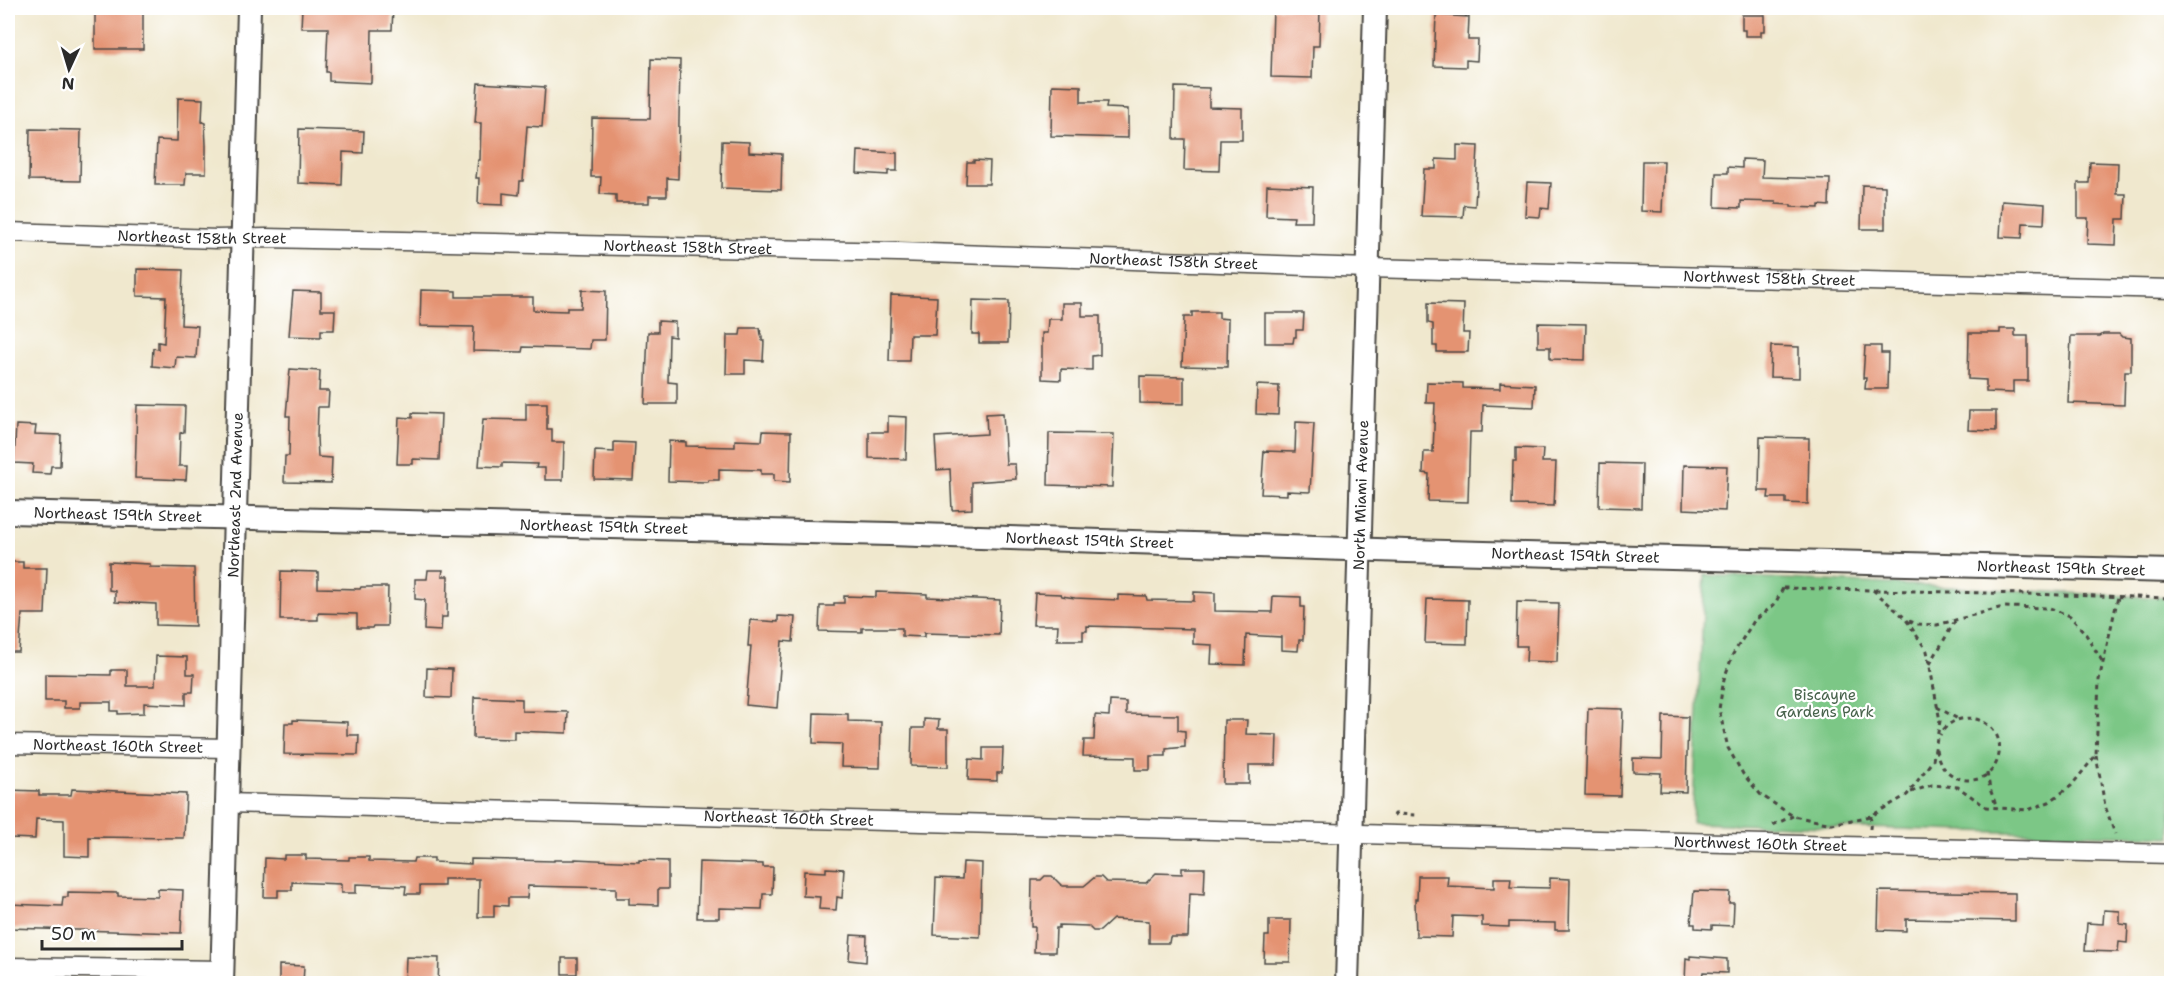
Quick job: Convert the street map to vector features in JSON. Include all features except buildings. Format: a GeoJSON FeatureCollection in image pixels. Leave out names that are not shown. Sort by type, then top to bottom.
{"type":"FeatureCollection","features":[{"type":"Feature","properties":{"kind":"street","name":"Northeast 2nd Avenue"},"geometry":{"type":"LineString","coordinates":[[222,976],[249,8]]}},
{"type":"Feature","properties":{"kind":"street","name":"North Miami Avenue"},"geometry":{"type":"LineString","coordinates":[[1347,984],[1375,8]]}},
{"type":"Feature","properties":{"kind":"street","name":"Northeast 158th Street"},"geometry":{"type":"LineString","coordinates":[[8,232],[898,252],[1368,268]]}},
{"type":"Feature","properties":{"kind":"street","name":"Northwest 158th Street"},"geometry":{"type":"LineString","coordinates":[[1368,268],[2172,288]]}},
{"type":"Feature","properties":{"kind":"street","name":"Northeast 159th Street"},"geometry":{"type":"LineString","coordinates":[[8,512],[902,534],[2172,571]]}},
{"type":"Feature","properties":{"kind":"street","name":"Northeast 160th Street"},"geometry":{"type":"LineString","coordinates":[[8,744],[228,748]]}},
{"type":"Feature","properties":{"kind":"street","name":"Northeast 160th Street"},"geometry":{"type":"LineString","coordinates":[[227,803],[1351,833]]}},
{"type":"Feature","properties":{"kind":"street","name":"Northwest 160th Street"},"geometry":{"type":"LineString","coordinates":[[1351,833],[2172,854]]}},
{"type":"Feature","properties":{"kind":"street"},"geometry":{"type":"LineString","coordinates":[[8,967],[222,976]]}},
{"type":"Feature","properties":{"kind":"lane"},"geometry":{"type":"LineString","coordinates":[[2171,984],[2172,968]]}},
{"type":"Feature","properties":{"kind":"path"},"geometry":{"type":"LineString","coordinates":[[2096,755],[2071,786],[2049,802],[2028,810],[1986,807],[1958,787],[1932,785],[1910,792],[1871,816],[1832,824],[1793,816],[1761,795],[1743,774],[1728,748],[1719,709],[1724,679],[1733,654],[1754,621],[1775,604],[1783,588],[2172,598]]}},
{"type":"Feature","properties":{"kind":"path"},"geometry":{"type":"LineString","coordinates":[[1873,590],[1907,621],[1927,651],[1940,721],[1933,760],[1910,792]]}},
{"type":"Feature","properties":{"kind":"path"},"geometry":{"type":"LineString","coordinates":[[2115,834],[2105,806],[2096,755],[2099,680],[2118,597]]}},
{"type":"Feature","properties":{"kind":"path"},"geometry":{"type":"LineString","coordinates":[[1907,621],[1937,625],[2003,607],[2050,608],[2070,616],[2085,633],[2102,661]]}},
{"type":"Feature","properties":{"kind":"path"},"geometry":{"type":"LineString","coordinates":[[1929,666],[1956,619]]}},
{"type":"Feature","properties":{"kind":"path"},"geometry":{"type":"LineString","coordinates":[[1937,707],[1958,719]]}},
{"type":"Feature","properties":{"kind":"path"},"geometry":{"type":"LineString","coordinates":[[1936,747],[1940,764],[1950,776],[1958,779],[1973,780],[1988,773],[1993,768],[1999,753],[1997,738],[1988,725],[1974,718],[1958,719],[1950,723],[1938,737]]}},
{"type":"Feature","properties":{"kind":"path"},"geometry":{"type":"LineString","coordinates":[[1988,773],[1990,789],[1997,808]]}},
{"type":"Feature","properties":{"kind":"path"},"geometry":{"type":"LineString","coordinates":[[1958,779],[1958,787]]}},
{"type":"Feature","properties":{"kind":"green space","name":"Biscayne Gardens Park"},"geometry":{"type":"Polygon","coordinates":[[[1705,575],[2171,598],[2171,837],[1692,823],[1705,575]]]}}]}
